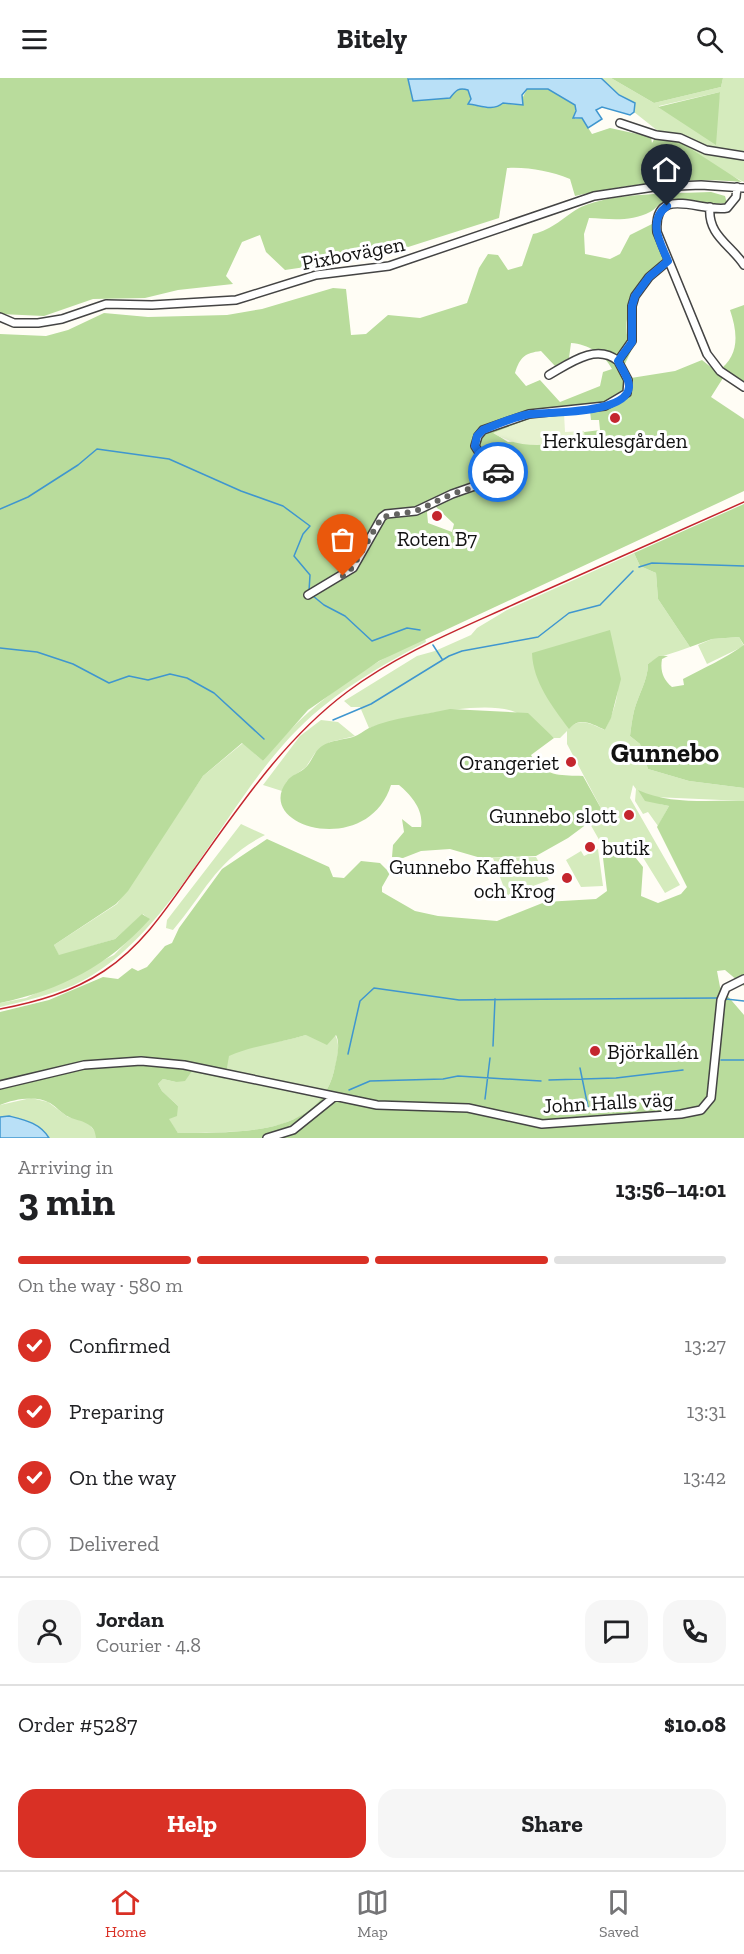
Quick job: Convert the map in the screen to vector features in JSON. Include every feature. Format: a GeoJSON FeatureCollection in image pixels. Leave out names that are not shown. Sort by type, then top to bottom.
{"type":"FeatureCollection","features":[{"type":"Feature","properties":{"kind":"street"},"geometry":{"type":"LineString","coordinates":[[620,123],[656,135],[680,138],[706,150],[744,156]]}},
{"type":"Feature","properties":{"kind":"street","name":"Pixbovägen"},"geometry":{"type":"LineString","coordinates":[[0,318],[14,323],[38,323],[62,319],[106,304],[152,305],[236,300],[316,275],[389,266],[594,196],[654,187],[740,187]]}},
{"type":"Feature","properties":{"kind":"street"},"geometry":{"type":"LineString","coordinates":[[740,187],[730,206],[723,209],[678,203],[661,210],[656,218],[657,232],[707,354],[720,371],[744,387]]}},
{"type":"Feature","properties":{"kind":"street"},"geometry":{"type":"LineString","coordinates":[[710,207],[710,218],[718,239],[744,265]]}},
{"type":"Feature","properties":{"kind":"street"},"geometry":{"type":"LineString","coordinates":[[618,361],[632,342],[632,306],[635,296],[649,277],[668,261]]}},
{"type":"Feature","properties":{"kind":"street"},"geometry":{"type":"LineString","coordinates":[[308,595],[352,568],[386,514],[416,511],[452,494],[492,480],[498,474],[498,465],[493,458],[480,454],[475,446],[477,436],[483,430],[529,414],[600,407],[620,399],[629,387],[618,361],[606,354],[589,354],[549,375]]}},
{"type":"Feature","properties":{"kind":"street","name":"John Halls väg"},"geometry":{"type":"LineString","coordinates":[[0,1085],[84,1065],[141,1060],[184,1065],[377,1104],[468,1108],[542,1124],[699,1111],[707,1106],[711,1098],[721,1000],[726,988],[744,980]]}},
{"type":"Feature","properties":{"kind":"street"},"geometry":{"type":"LineString","coordinates":[[267,1138],[293,1130],[334,1097]]}},
{"type":"Feature","properties":{"kind":"green space"},"geometry":{"type":"Polygon","coordinates":[[[0,78],[408,78],[413,101],[450,98],[456,91],[462,89],[468,90],[474,105],[481,107],[503,103],[519,105],[527,89],[548,89],[575,105],[575,119],[582,118],[592,134],[610,128],[651,137],[652,143],[656,136],[679,141],[742,182],[700,180],[658,183],[575,196],[570,179],[539,170],[507,168],[499,218],[380,256],[285,270],[266,252],[260,235],[242,242],[226,276],[233,284],[178,290],[145,298],[93,299],[44,316],[0,314],[0,78]]]}},
{"type":"Feature","properties":{"kind":"green space"},"geometry":{"type":"Polygon","coordinates":[[[601,78],[611,78],[654,103],[721,87],[723,78],[744,78],[744,182],[679,141],[656,136],[658,131],[634,112],[635,103],[619,95],[601,78]],[[720,92],[659,106],[659,107],[717,110],[720,92]]]}},
{"type":"Feature","properties":{"kind":"green space"},"geometry":{"type":"Polygon","coordinates":[[[611,78],[723,78],[721,87],[654,103],[611,78]]]}},
{"type":"Feature","properties":{"kind":"green space"},"geometry":{"type":"Polygon","coordinates":[[[720,92],[716,145],[658,107],[720,92]]]}},
{"type":"Feature","properties":{"kind":"green space"},"geometry":{"type":"Polygon","coordinates":[[[711,192],[725,196],[727,203],[673,199],[663,202],[650,212],[635,217],[589,218],[584,234],[585,254],[610,259],[620,254],[630,235],[652,224],[663,259],[638,289],[628,312],[627,337],[631,351],[624,366],[631,378],[675,371],[702,360],[717,372],[730,359],[735,344],[735,328],[730,310],[744,305],[744,390],[723,378],[711,397],[744,419],[744,491],[379,661],[308,710],[263,761],[242,743],[203,776],[128,891],[116,904],[54,945],[59,955],[115,939],[142,914],[150,919],[117,950],[82,974],[43,991],[0,1003],[0,334],[46,336],[68,330],[104,313],[148,317],[227,315],[262,309],[333,288],[346,289],[351,335],[366,334],[388,315],[420,318],[467,303],[479,268],[488,254],[498,255],[508,270],[522,266],[533,234],[552,226],[581,207],[627,196],[711,192]],[[571,343],[569,358],[555,366],[541,351],[535,352],[524,357],[515,373],[526,386],[540,380],[560,402],[600,386],[603,372],[612,369],[609,364],[600,354],[571,343]],[[590,411],[530,419],[494,433],[508,442],[600,430],[599,420],[591,420],[590,411]],[[434,505],[427,512],[428,523],[452,532],[454,524],[434,505]]]}},
{"type":"Feature","properties":{"kind":"green space"},"geometry":{"type":"Polygon","coordinates":[[[564,413],[565,432],[584,431],[585,438],[538,445],[515,442],[493,433],[530,419],[564,413]]]}},
{"type":"Feature","properties":{"kind":"green space"},"geometry":{"type":"Polygon","coordinates":[[[744,504],[744,645],[739,637],[712,639],[690,647],[658,599],[656,573],[640,566],[634,553],[744,504]]]}},
{"type":"Feature","properties":{"kind":"green space"},"geometry":{"type":"Polygon","coordinates":[[[634,553],[640,566],[656,573],[658,599],[690,647],[648,664],[634,711],[630,736],[640,744],[648,769],[689,781],[744,788],[744,801],[654,797],[660,804],[669,806],[658,826],[648,812],[643,814],[635,801],[636,789],[633,785],[630,798],[680,885],[665,893],[634,843],[602,845],[589,822],[603,812],[567,744],[567,731],[560,738],[554,738],[515,712],[483,708],[442,711],[369,728],[360,707],[351,707],[344,701],[417,656],[435,651],[471,635],[477,628],[507,610],[634,553]],[[616,661],[569,728],[582,722],[605,730],[617,696],[616,661]]]}},
{"type":"Feature","properties":{"kind":"green space"},"geometry":{"type":"Polygon","coordinates":[[[610,630],[621,679],[611,718],[605,730],[582,722],[569,729],[540,684],[532,653],[610,630]]]}},
{"type":"Feature","properties":{"kind":"green space"},"geometry":{"type":"Polygon","coordinates":[[[739,637],[744,646],[707,664],[698,645],[712,639],[739,637]]]}},
{"type":"Feature","properties":{"kind":"green space"},"geometry":{"type":"Polygon","coordinates":[[[425,638],[426,642],[375,670],[327,703],[298,729],[271,759],[245,794],[168,904],[139,937],[108,964],[65,989],[0,1007],[0,1003],[26,998],[114,955],[149,919],[143,914],[115,939],[59,956],[54,945],[117,904],[203,776],[243,743],[263,761],[298,723],[336,689],[379,661],[425,638]]]}},
{"type":"Feature","properties":{"kind":"green space"},"geometry":{"type":"Polygon","coordinates":[[[744,645],[744,788],[689,781],[648,769],[640,744],[630,736],[634,711],[648,664],[659,656],[668,656],[662,659],[661,667],[664,678],[672,687],[684,685],[683,679],[744,645]]]}},
{"type":"Feature","properties":{"kind":"green space"},"geometry":{"type":"Polygon","coordinates":[[[450,709],[528,713],[554,738],[531,755],[536,762],[553,773],[583,776],[603,812],[568,838],[536,856],[481,858],[450,849],[421,851],[403,858],[392,857],[393,845],[404,832],[402,819],[412,827],[421,827],[421,815],[416,803],[399,785],[391,785],[378,808],[360,822],[339,828],[317,828],[298,822],[285,811],[280,797],[287,781],[305,768],[322,746],[353,737],[389,721],[450,709]]]}},
{"type":"Feature","properties":{"kind":"green space"},"geometry":{"type":"Polygon","coordinates":[[[321,720],[338,722],[355,736],[330,742],[315,753],[306,767],[287,781],[282,791],[263,785],[300,736],[321,720]]]}},
{"type":"Feature","properties":{"kind":"green space"},"geometry":{"type":"Polygon","coordinates":[[[638,790],[676,800],[744,801],[744,986],[725,970],[717,971],[720,987],[744,1015],[744,1138],[96,1138],[90,1126],[66,1116],[44,1101],[25,1099],[0,1105],[0,1012],[49,1000],[103,977],[118,979],[132,968],[138,971],[147,967],[165,946],[172,943],[179,928],[222,869],[267,839],[329,867],[333,877],[344,878],[361,861],[380,863],[390,873],[382,887],[382,892],[415,911],[438,916],[497,921],[545,902],[596,899],[607,891],[603,858],[612,850],[627,847],[643,867],[641,896],[658,903],[681,894],[687,887],[657,827],[669,806],[645,801],[638,790]],[[306,1035],[229,1056],[225,1079],[192,1071],[185,1081],[176,1082],[163,1079],[158,1084],[178,1106],[177,1116],[169,1119],[178,1133],[248,1131],[292,1120],[311,1109],[325,1093],[337,1058],[336,1035],[327,1045],[306,1035]]]}},
{"type":"Feature","properties":{"kind":"green space"},"geometry":{"type":"Polygon","coordinates":[[[241,824],[265,835],[248,845],[223,866],[173,930],[166,928],[167,920],[241,824]]]}},
{"type":"Feature","properties":{"kind":"green space"},"geometry":{"type":"Polygon","coordinates":[[[598,849],[603,886],[581,887],[566,860],[581,851],[584,856],[598,849]]]}},
{"type":"Feature","properties":{"kind":"green space"},"geometry":{"type":"Polygon","coordinates":[[[536,857],[549,880],[507,896],[493,858],[536,857]]]}},
{"type":"Feature","properties":{"kind":"green space"},"geometry":{"type":"Polygon","coordinates":[[[306,1035],[335,1035],[338,1048],[337,1058],[325,1093],[311,1109],[293,1120],[248,1131],[178,1133],[168,1119],[178,1106],[158,1084],[163,1079],[176,1082],[229,1054],[306,1035]]]}},
{"type":"Feature","properties":{"kind":"green space"},"geometry":{"type":"Polygon","coordinates":[[[31,1098],[48,1102],[68,1117],[86,1120],[96,1133],[96,1138],[49,1138],[46,1133],[28,1122],[0,1117],[0,1105],[31,1098]]]}},
{"type":"Feature","properties":{"kind":"water"},"geometry":{"type":"Polygon","coordinates":[[[601,78],[619,95],[635,103],[634,112],[630,115],[602,107],[596,110],[602,119],[588,128],[582,118],[573,118],[576,111],[575,105],[548,89],[527,89],[522,95],[523,105],[503,103],[495,107],[486,107],[468,104],[471,99],[468,90],[462,89],[456,91],[450,98],[413,101],[408,79],[601,78]]]}},
{"type":"Feature","properties":{"kind":"water"},"geometry":{"type":"Polygon","coordinates":[[[9,1116],[37,1126],[49,1138],[0,1138],[0,1117],[9,1116]]]}},
{"type":"Feature","properties":{"kind":"waterway"},"geometry":{"type":"LineString","coordinates":[[0,509],[28,497],[78,465],[97,449],[169,459],[241,491],[283,506],[310,526],[303,534],[294,556],[310,575],[309,591]]}},
{"type":"Feature","properties":{"kind":"waterway"},"geometry":{"type":"LineString","coordinates":[[639,567],[652,563],[744,566]]}},
{"type":"Feature","properties":{"kind":"waterway"},"geometry":{"type":"LineString","coordinates":[[333,720],[371,704],[449,656],[462,651],[538,637],[569,613],[600,605],[633,571]]}},
{"type":"Feature","properties":{"kind":"waterway"},"geometry":{"type":"LineString","coordinates":[[313,596],[324,605],[345,616],[372,641],[407,628],[420,630]]}},
{"type":"Feature","properties":{"kind":"waterway"},"geometry":{"type":"LineString","coordinates":[[433,645],[442,659]]}},
{"type":"Feature","properties":{"kind":"waterway"},"geometry":{"type":"LineString","coordinates":[[0,648],[37,652],[73,664],[109,683],[129,676],[148,680],[170,674],[187,678],[214,693],[264,739]]}},
{"type":"Feature","properties":{"kind":"waterway"},"geometry":{"type":"LineString","coordinates":[[348,1054],[360,1001],[374,988],[459,1000],[717,998]]}},
{"type":"Feature","properties":{"kind":"waterway"},"geometry":{"type":"LineString","coordinates":[[493,1046],[495,999]]}},
{"type":"Feature","properties":{"kind":"waterway"},"geometry":{"type":"LineString","coordinates":[[726,999],[744,1001]]}},
{"type":"Feature","properties":{"kind":"waterway"},"geometry":{"type":"LineString","coordinates":[[485,1099],[490,1058]]}},
{"type":"Feature","properties":{"kind":"waterway"},"geometry":{"type":"LineString","coordinates":[[721,1060],[744,1060]]}},
{"type":"Feature","properties":{"kind":"waterway"},"geometry":{"type":"LineString","coordinates":[[580,1068],[588,1107]]}},
{"type":"Feature","properties":{"kind":"waterway"},"geometry":{"type":"LineString","coordinates":[[549,1080],[616,1078],[683,1070]]}},
{"type":"Feature","properties":{"kind":"waterway"},"geometry":{"type":"LineString","coordinates":[[349,1090],[370,1081],[443,1079],[458,1076],[541,1081]]}},
{"type":"Feature","properties":{"kind":"railway"},"geometry":{"type":"LineString","coordinates":[[0,1009],[67,990],[92,978],[118,961],[142,938],[163,912],[245,799],[282,753],[324,711],[367,678],[452,632],[744,502]]}},
{"type":"Feature","properties":{"kind":"way so far"},"geometry":{"type":"LineString","coordinates":[[343,576],[352,568],[386,514],[416,511],[452,494],[488,483],[498,472]]}},
{"type":"Feature","properties":{"kind":"place","name":"Herkulesgården"},"geometry":{"type":"Point","coordinates":[615,418]}},
{"type":"Feature","properties":{"kind":"place","name":"Roten B7"},"geometry":{"type":"Point","coordinates":[437,516]}},
{"type":"Feature","properties":{"kind":"place","name":"Orangeriet"},"geometry":{"type":"Point","coordinates":[571,762]}},
{"type":"Feature","properties":{"kind":"place","name":"Gunnebo slott"},"geometry":{"type":"Point","coordinates":[629,815]}},
{"type":"Feature","properties":{"kind":"place","name":"butik"},"geometry":{"type":"Point","coordinates":[590,847]}},
{"type":"Feature","properties":{"kind":"place","name":"Gunnebo Kaffehus och Krog"},"geometry":{"type":"Point","coordinates":[567,878]}},
{"type":"Feature","properties":{"kind":"place","name":"Björkallén"},"geometry":{"type":"Point","coordinates":[595,1051]}},
{"type":"Feature","properties":{"kind":"district","name":"Gunnebo"},"geometry":{"type":"Point","coordinates":[665,753]}},
{"type":"Feature","properties":{"kind":"route"},"geometry":{"type":"LineString","coordinates":[[498,472],[498,465],[493,458],[477,452],[475,443],[477,436],[483,430],[529,414],[605,406],[627,393],[629,387],[618,361],[630,349],[632,342],[632,306],[635,296],[649,277],[668,261],[656,223],[661,210],[667,206]]}}]}
